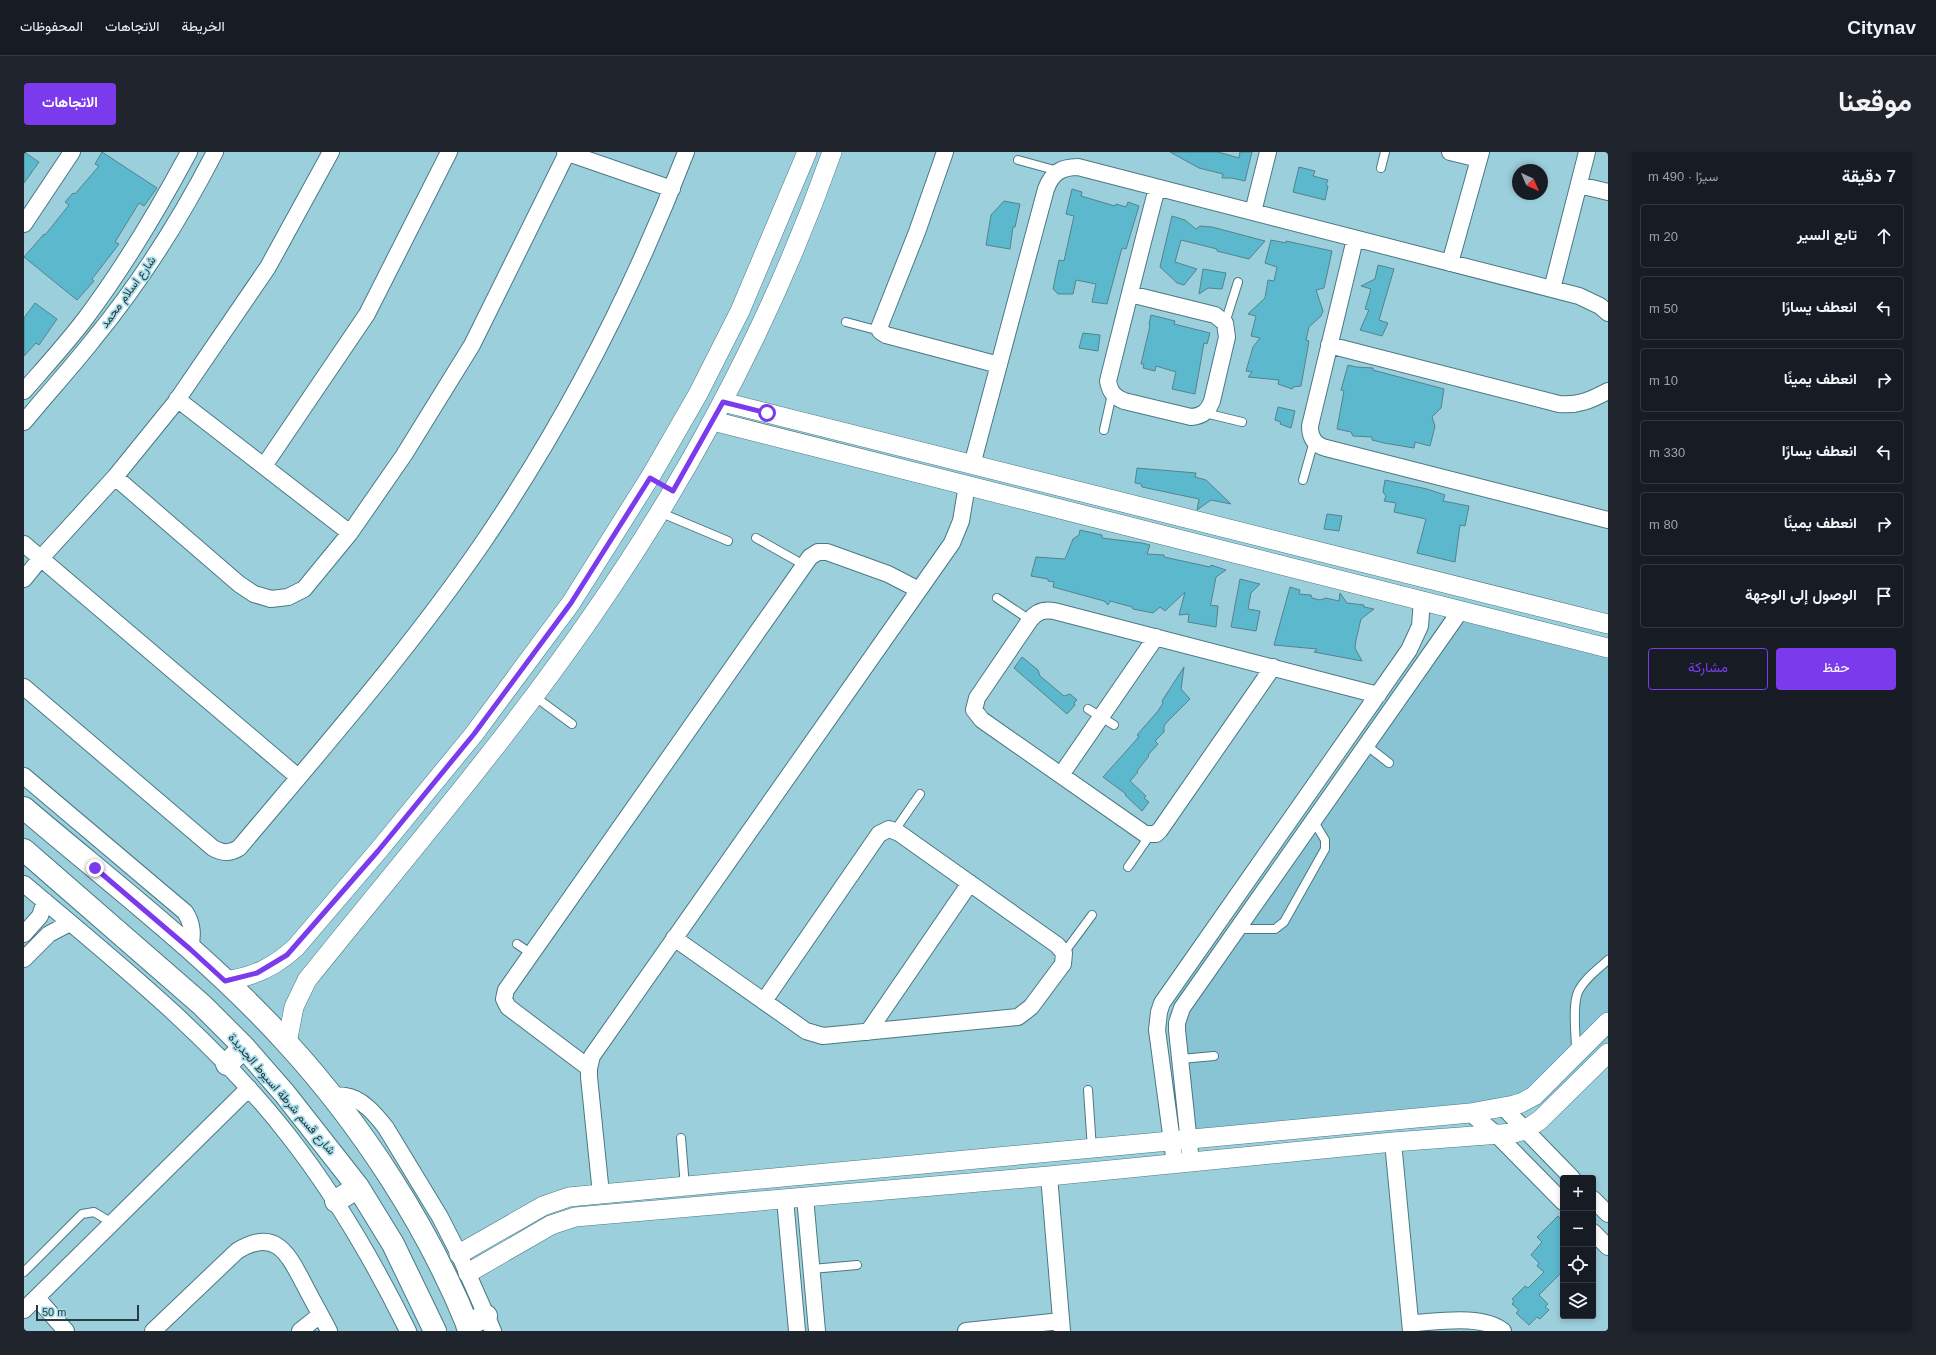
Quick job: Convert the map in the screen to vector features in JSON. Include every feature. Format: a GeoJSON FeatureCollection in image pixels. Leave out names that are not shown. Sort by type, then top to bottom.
{"type":"FeatureCollection","features":[{"type":"Feature","properties":{"kind":"main road"},"geometry":{"type":"LineString","coordinates":[[24,808],[190,949],[225,981],[287,1043],[332,1097],[374,1154],[415,1220],[445,1276],[479,1326]]}},
{"type":"Feature","properties":{"kind":"main road","name":"شارع قسم شرطة اسيوط الجديدة"},"geometry":{"type":"LineString","coordinates":[[24,850],[180,985],[244,1047],[305,1118],[358,1187],[393,1244],[435,1331]]}},
{"type":"Feature","properties":{"kind":"main road"},"geometry":{"type":"LineString","coordinates":[[227,1064],[244,1047]]}},
{"type":"Feature","properties":{"kind":"main road"},"geometry":{"type":"LineString","coordinates":[[305,1118],[332,1097]]}},
{"type":"Feature","properties":{"kind":"main road"},"geometry":{"type":"LineString","coordinates":[[336,1201],[358,1187]]}},
{"type":"Feature","properties":{"kind":"street"},"geometry":{"type":"LineString","coordinates":[[24,224],[72,152]]}},
{"type":"Feature","properties":{"kind":"street","name":"شارع اسلام محمد"},"geometry":{"type":"LineString","coordinates":[[24,391],[78,328],[115,276],[144,232],[189,152]]}},
{"type":"Feature","properties":{"kind":"street","name":"شارع اسلام محمد"},"geometry":{"type":"LineString","coordinates":[[27,412],[93,340],[124,299],[180,216],[215,152]]}},
{"type":"Feature","properties":{"kind":"street"},"geometry":{"type":"LineString","coordinates":[[24,579],[40,558],[115,477],[177,399],[273,258],[331,152]]}},
{"type":"Feature","properties":{"kind":"street"},"geometry":{"type":"LineString","coordinates":[[264,466],[366,314],[449,152]]}},
{"type":"Feature","properties":{"kind":"street"},"geometry":{"type":"LineString","coordinates":[[115,477],[239,584],[254,594],[271,599],[288,597],[304,589],[316,577],[350,533],[404,455],[472,345],[566,152],[672,189]]}},
{"type":"Feature","properties":{"kind":"street"},"geometry":{"type":"LineString","coordinates":[[24,687],[219,851],[233,852],[239,848],[391,666],[498,520],[584,378],[672,189],[686,152]]}},
{"type":"Feature","properties":{"kind":"street"},"geometry":{"type":"LineString","coordinates":[[225,981],[257,973],[287,955],[378,851],[474,734],[571,603],[650,478],[698,394],[740,311],[807,152]]}},
{"type":"Feature","properties":{"kind":"street"},"geometry":{"type":"LineString","coordinates":[[287,1043],[294,1007],[307,980],[534,696],[593,615],[673,491],[713,421],[761,324],[792,256],[832,152]]}},
{"type":"Feature","properties":{"kind":"street"},"geometry":{"type":"LineString","coordinates":[[945,152],[917,232],[879,324],[880,331],[886,335],[999,365]]}},
{"type":"Feature","properties":{"kind":"street"},"geometry":{"type":"LineString","coordinates":[[1253,212],[1268,152]]}},
{"type":"Feature","properties":{"kind":"street"},"geometry":{"type":"LineString","coordinates":[[1450,152],[1480,156],[1450,263]]}},
{"type":"Feature","properties":{"kind":"street"},"geometry":{"type":"LineString","coordinates":[[1552,289],[1588,152]]}},
{"type":"Feature","properties":{"kind":"street"},"geometry":{"type":"LineString","coordinates":[[972,465],[1046,189],[1050,179],[1058,171],[1067,167],[1078,167],[1552,289],[1590,300],[1608,313]]}},
{"type":"Feature","properties":{"kind":"street"},"geometry":{"type":"LineString","coordinates":[[1579,185],[1608,192]]}},
{"type":"Feature","properties":{"kind":"street"},"geometry":{"type":"LineString","coordinates":[[1130,294],[1214,315],[1225,324],[1227,337],[1212,401],[1210,407],[1205,413],[1191,417],[1124,401],[1112,394],[1108,381],[1130,294],[1157,188]]}},
{"type":"Feature","properties":{"kind":"street"},"geometry":{"type":"LineString","coordinates":[[1355,239],[1310,426],[1310,434],[1314,441],[1319,446],[1326,448],[1608,520]]}},
{"type":"Feature","properties":{"kind":"street"},"geometry":{"type":"LineString","coordinates":[[1330,345],[1560,404],[1574,405],[1608,392]]}},
{"type":"Feature","properties":{"kind":"street"},"geometry":{"type":"LineString","coordinates":[[177,399],[350,533]]}},
{"type":"Feature","properties":{"kind":"street"},"geometry":{"type":"LineString","coordinates":[[723,402],[1608,624]]}},
{"type":"Feature","properties":{"kind":"street"},"geometry":{"type":"LineString","coordinates":[[713,421],[1542,630],[1608,648]]}},
{"type":"Feature","properties":{"kind":"street"},"geometry":{"type":"LineString","coordinates":[[650,478],[673,491]]}},
{"type":"Feature","properties":{"kind":"street"},"geometry":{"type":"LineString","coordinates":[[601,1194],[589,1068],[595,1051],[956,536],[961,521],[967,485]]}},
{"type":"Feature","properties":{"kind":"street"},"geometry":{"type":"LineString","coordinates":[[1064,510],[1068,488]]}},
{"type":"Feature","properties":{"kind":"street"},"geometry":{"type":"LineString","coordinates":[[24,544],[298,778]]}},
{"type":"Feature","properties":{"kind":"street"},"geometry":{"type":"LineString","coordinates":[[589,1068],[508,1007],[504,999],[506,990],[804,565],[814,554],[827,552],[888,574],[919,590]]}},
{"type":"Feature","properties":{"kind":"street"},"geometry":{"type":"LineString","coordinates":[[1336,579],[1342,557]]}},
{"type":"Feature","properties":{"kind":"street"},"geometry":{"type":"LineString","coordinates":[[1181,1141],[1157,1020],[1162,1003],[1378,694],[1415,638],[1421,619],[1422,600]]}},
{"type":"Feature","properties":{"kind":"street"},"geometry":{"type":"LineString","coordinates":[[1542,630],[1546,608]]}},
{"type":"Feature","properties":{"kind":"street"},"geometry":{"type":"LineString","coordinates":[[1273,668],[1160,830],[1150,835],[1144,834],[982,720],[974,710],[976,698],[1030,620],[1040,611],[1054,610],[1378,694]]}},
{"type":"Feature","properties":{"kind":"street"},"geometry":{"type":"LineString","coordinates":[[1183,1163],[1181,1141],[1181,1060],[1177,1023],[1182,1008],[1462,610]]}},
{"type":"Feature","properties":{"kind":"street"},"geometry":{"type":"LineString","coordinates":[[1061,776],[1156,637]]}},
{"type":"Feature","properties":{"kind":"street"},"geometry":{"type":"LineString","coordinates":[[24,776],[185,912],[192,926],[190,949]]}},
{"type":"Feature","properties":{"kind":"street"},"geometry":{"type":"LineString","coordinates":[[674,938],[764,1001],[813,1034],[823,1036],[1018,1016],[1031,1007],[1063,964],[1064,953],[1057,945],[895,830],[884,830],[879,834],[764,1001]]}},
{"type":"Feature","properties":{"kind":"street"},"geometry":{"type":"LineString","coordinates":[[868,1032],[970,883]]}},
{"type":"Feature","properties":{"kind":"street"},"geometry":{"type":"LineString","coordinates":[[24,884],[190,1028],[249,1088],[288,1134],[336,1201],[379,1273],[408,1331]]}},
{"type":"Feature","properties":{"kind":"street"},"geometry":{"type":"LineString","coordinates":[[24,934],[40,916],[45,901]]}},
{"type":"Feature","properties":{"kind":"street"},"geometry":{"type":"LineString","coordinates":[[24,959],[49,934],[70,923]]}},
{"type":"Feature","properties":{"kind":"street"},"geometry":{"type":"LineString","coordinates":[[1211,932],[1227,943]]}},
{"type":"Feature","properties":{"kind":"street"},"geometry":{"type":"LineString","coordinates":[[459,1254],[549,1203],[568,1198],[1470,1113],[1504,1107],[1521,1103],[1534,1096],[1608,1022]]}},
{"type":"Feature","properties":{"kind":"street"},"geometry":{"type":"LineString","coordinates":[[468,1273],[551,1224],[564,1220],[699,1206],[1048,1176],[1393,1142],[1514,1133],[1524,1130],[1540,1120],[1608,1053]]}},
{"type":"Feature","properties":{"kind":"street"},"geometry":{"type":"LineString","coordinates":[[24,1310],[249,1088]]}},
{"type":"Feature","properties":{"kind":"street"},"geometry":{"type":"LineString","coordinates":[[332,1097],[345,1096],[357,1100],[382,1123],[433,1204],[459,1254],[468,1273],[479,1326]]}},
{"type":"Feature","properties":{"kind":"street"},"geometry":{"type":"LineString","coordinates":[[1504,1107],[1524,1130],[1569,1175]]}},
{"type":"Feature","properties":{"kind":"street"},"geometry":{"type":"LineString","coordinates":[[1470,1113],[1496,1134],[1560,1199]]}},
{"type":"Feature","properties":{"kind":"street"},"geometry":{"type":"LineString","coordinates":[[1393,1142],[1411,1327],[1473,1320],[1488,1323],[1503,1331]]}},
{"type":"Feature","properties":{"kind":"street"},"geometry":{"type":"LineString","coordinates":[[966,1331],[1061,1326],[1048,1176]]}},
{"type":"Feature","properties":{"kind":"street"},"geometry":{"type":"LineString","coordinates":[[691,1186],[699,1206]]}},
{"type":"Feature","properties":{"kind":"street"},"geometry":{"type":"LineString","coordinates":[[805,1197],[817,1331]]}},
{"type":"Feature","properties":{"kind":"street"},"geometry":{"type":"LineString","coordinates":[[785,1199],[797,1331]]}},
{"type":"Feature","properties":{"kind":"street"},"geometry":{"type":"LineString","coordinates":[[1596,1202],[1608,1214]]}},
{"type":"Feature","properties":{"kind":"street"},"geometry":{"type":"LineString","coordinates":[[1596,1235],[1608,1247]]}},
{"type":"Feature","properties":{"kind":"street"},"geometry":{"type":"LineString","coordinates":[[153,1331],[237,1251],[249,1244],[262,1242],[275,1245],[288,1254],[329,1331]]}},
{"type":"Feature","properties":{"kind":"street"},"geometry":{"type":"LineString","coordinates":[[37,1298],[66,1331]]}},
{"type":"Feature","properties":{"kind":"street"},"geometry":{"type":"LineString","coordinates":[[300,1331],[320,1315]]}},
{"type":"Feature","properties":{"kind":"lane"},"geometry":{"type":"LineString","coordinates":[[1381,168],[1385,152]]}},
{"type":"Feature","properties":{"kind":"lane"},"geometry":{"type":"LineString","coordinates":[[1018,160],[1058,171]]}},
{"type":"Feature","properties":{"kind":"lane"},"geometry":{"type":"LineString","coordinates":[[1225,324],[1238,282]]}},
{"type":"Feature","properties":{"kind":"lane"},"geometry":{"type":"LineString","coordinates":[[846,322],[880,331]]}},
{"type":"Feature","properties":{"kind":"lane"},"geometry":{"type":"LineString","coordinates":[[1104,430],[1112,394]]}},
{"type":"Feature","properties":{"kind":"lane"},"geometry":{"type":"LineString","coordinates":[[1205,413],[1242,422]]}},
{"type":"Feature","properties":{"kind":"lane"},"geometry":{"type":"LineString","coordinates":[[1304,480],[1314,441]]}},
{"type":"Feature","properties":{"kind":"lane"},"geometry":{"type":"LineString","coordinates":[[660,512],[728,541]]}},
{"type":"Feature","properties":{"kind":"lane"},"geometry":{"type":"LineString","coordinates":[[756,538],[804,565]]}},
{"type":"Feature","properties":{"kind":"lane"},"geometry":{"type":"LineString","coordinates":[[997,598],[1030,620]]}},
{"type":"Feature","properties":{"kind":"lane"},"geometry":{"type":"LineString","coordinates":[[534,696],[572,724]]}},
{"type":"Feature","properties":{"kind":"lane"},"geometry":{"type":"LineString","coordinates":[[1366,746],[1389,763]]}},
{"type":"Feature","properties":{"kind":"lane"},"geometry":{"type":"LineString","coordinates":[[895,830],[920,794]]}},
{"type":"Feature","properties":{"kind":"lane"},"geometry":{"type":"LineString","coordinates":[[1237,929],[1275,929],[1284,922],[1325,849],[1325,840],[1313,820]]}},
{"type":"Feature","properties":{"kind":"lane"},"geometry":{"type":"LineString","coordinates":[[1128,867],[1150,835]]}},
{"type":"Feature","properties":{"kind":"lane"},"geometry":{"type":"LineString","coordinates":[[1064,953],[1092,915]]}},
{"type":"Feature","properties":{"kind":"lane"},"geometry":{"type":"LineString","coordinates":[[517,944],[532,954]]}},
{"type":"Feature","properties":{"kind":"lane"},"geometry":{"type":"LineString","coordinates":[[1576,1054],[1575,1004],[1578,992],[1585,982],[1608,960]]}},
{"type":"Feature","properties":{"kind":"lane"},"geometry":{"type":"LineString","coordinates":[[1181,1060],[1214,1056]]}},
{"type":"Feature","properties":{"kind":"lane"},"geometry":{"type":"LineString","coordinates":[[1088,1090],[1092,1149]]}},
{"type":"Feature","properties":{"kind":"lane"},"geometry":{"type":"LineString","coordinates":[[681,1138],[691,1186]]}},
{"type":"Feature","properties":{"kind":"lane"},"geometry":{"type":"LineString","coordinates":[[24,1272],[82,1214],[94,1212],[112,1223]]}},
{"type":"Feature","properties":{"kind":"lane"},"geometry":{"type":"LineString","coordinates":[[812,1269],[856,1265]]}},
{"type":"Feature","properties":{"kind":"shaded area"},"geometry":{"type":"Polygon","coordinates":[[[1457,599],[1608,638],[1608,1039],[1539,1108],[1529,1099],[1180,1136],[1169,1035],[1169,1014],[1176,1000],[1457,599]]]}},
{"type":"Feature","properties":{"kind":"building"},"geometry":{"type":"Polygon","coordinates":[[[24,152],[39,162],[24,183],[24,152]]]}},
{"type":"Feature","properties":{"kind":"building"},"geometry":{"type":"Polygon","coordinates":[[[102,152],[157,188],[144,206],[139,203],[115,242],[119,244],[92,279],[94,281],[77,300],[24,257],[44,234],[45,235],[69,205],[65,202],[73,193],[75,194],[99,166],[95,164],[102,152]]]}},
{"type":"Feature","properties":{"kind":"building"},"geometry":{"type":"Polygon","coordinates":[[[1170,152],[1218,152],[1239,158],[1240,152],[1252,152],[1245,181],[1232,178],[1222,178],[1223,174],[1199,168],[1170,152]]]}},
{"type":"Feature","properties":{"kind":"building"},"geometry":{"type":"Polygon","coordinates":[[[1299,167],[1315,171],[1313,176],[1328,180],[1326,185],[1328,186],[1325,200],[1293,192],[1299,167]]]}},
{"type":"Feature","properties":{"kind":"building"},"geometry":{"type":"Polygon","coordinates":[[[1072,189],[1082,192],[1081,196],[1115,206],[1116,204],[1126,207],[1128,202],[1139,206],[1126,249],[1122,248],[1107,304],[1092,302],[1096,284],[1076,280],[1073,294],[1058,294],[1053,289],[1059,260],[1064,261],[1074,216],[1066,214],[1072,189]]]}},
{"type":"Feature","properties":{"kind":"building"},"geometry":{"type":"Polygon","coordinates":[[[1004,201],[1020,204],[1015,227],[1013,227],[1010,249],[986,245],[991,215],[1004,201]]]}},
{"type":"Feature","properties":{"kind":"building"},"geometry":{"type":"Polygon","coordinates":[[[1172,216],[1185,220],[1196,229],[1200,226],[1212,227],[1265,241],[1249,259],[1181,240],[1175,262],[1197,269],[1184,285],[1177,283],[1160,267],[1172,216]]]}},
{"type":"Feature","properties":{"kind":"building"},"geometry":{"type":"Polygon","coordinates":[[[1271,240],[1286,243],[1286,241],[1332,251],[1324,288],[1316,290],[1323,311],[1321,316],[1309,327],[1306,340],[1309,341],[1301,386],[1293,387],[1292,389],[1278,384],[1279,380],[1248,377],[1252,372],[1246,371],[1253,347],[1260,338],[1251,336],[1256,316],[1248,314],[1265,298],[1268,280],[1274,281],[1277,267],[1265,263],[1271,240]]]}},
{"type":"Feature","properties":{"kind":"building"},"geometry":{"type":"Polygon","coordinates":[[[1378,265],[1394,269],[1379,320],[1388,323],[1382,336],[1360,330],[1369,310],[1365,309],[1371,289],[1361,286],[1375,279],[1378,265]]]}},
{"type":"Feature","properties":{"kind":"building"},"geometry":{"type":"Polygon","coordinates":[[[1203,269],[1226,273],[1222,289],[1208,288],[1199,294],[1203,269]]]}},
{"type":"Feature","properties":{"kind":"building"},"geometry":{"type":"Polygon","coordinates":[[[35,303],[57,319],[39,345],[36,343],[24,356],[24,318],[35,303]]]}},
{"type":"Feature","properties":{"kind":"building"},"geometry":{"type":"Polygon","coordinates":[[[1151,315],[1175,321],[1174,324],[1210,333],[1207,344],[1204,343],[1195,394],[1172,389],[1176,372],[1156,366],[1155,371],[1143,368],[1144,364],[1141,364],[1150,326],[1151,315]]]}},
{"type":"Feature","properties":{"kind":"building"},"geometry":{"type":"Polygon","coordinates":[[[1083,333],[1100,335],[1098,351],[1079,348],[1083,333]]]}},
{"type":"Feature","properties":{"kind":"building"},"geometry":{"type":"Polygon","coordinates":[[[1348,365],[1373,368],[1373,370],[1444,389],[1441,408],[1432,417],[1435,426],[1430,446],[1415,442],[1414,448],[1384,443],[1372,440],[1372,437],[1353,436],[1351,432],[1337,429],[1344,391],[1341,390],[1348,365]]]}},
{"type":"Feature","properties":{"kind":"building"},"geometry":{"type":"Polygon","coordinates":[[[1278,407],[1295,411],[1291,428],[1280,424],[1281,422],[1275,420],[1278,407]]]}},
{"type":"Feature","properties":{"kind":"building"},"geometry":{"type":"Polygon","coordinates":[[[1137,468],[1196,473],[1195,477],[1206,480],[1231,504],[1211,500],[1197,510],[1199,499],[1142,487],[1141,484],[1135,483],[1137,468]]]}},
{"type":"Feature","properties":{"kind":"building"},"geometry":{"type":"Polygon","coordinates":[[[1385,480],[1427,489],[1445,495],[1443,501],[1469,506],[1465,526],[1460,525],[1455,562],[1417,553],[1426,519],[1394,512],[1396,503],[1384,501],[1386,496],[1383,492],[1385,480]]]}},
{"type":"Feature","properties":{"kind":"building"},"geometry":{"type":"Polygon","coordinates":[[[1327,514],[1342,516],[1339,531],[1324,529],[1327,514]]]}},
{"type":"Feature","properties":{"kind":"building"},"geometry":{"type":"Polygon","coordinates":[[[1080,530],[1102,535],[1102,538],[1150,545],[1147,554],[1164,555],[1164,557],[1210,567],[1211,565],[1226,570],[1216,577],[1210,605],[1218,606],[1216,627],[1188,622],[1189,614],[1179,615],[1185,592],[1165,611],[1160,607],[1153,613],[1133,609],[1132,607],[1110,601],[1108,605],[1104,601],[1053,587],[1054,582],[1048,581],[1048,579],[1031,576],[1036,557],[1065,559],[1073,539],[1079,535],[1080,530]]]}},
{"type":"Feature","properties":{"kind":"building"},"geometry":{"type":"Polygon","coordinates":[[[1240,579],[1260,584],[1251,593],[1248,609],[1260,611],[1256,631],[1231,627],[1240,579]]]}},
{"type":"Feature","properties":{"kind":"building"},"geometry":{"type":"Polygon","coordinates":[[[1290,587],[1300,590],[1299,594],[1311,595],[1312,598],[1320,600],[1326,598],[1339,601],[1340,593],[1347,603],[1364,605],[1364,607],[1374,609],[1361,619],[1356,640],[1355,648],[1362,661],[1314,652],[1317,649],[1274,645],[1290,587]]]}},
{"type":"Feature","properties":{"kind":"building"},"geometry":{"type":"Polygon","coordinates":[[[1022,657],[1038,670],[1040,676],[1064,696],[1070,694],[1077,700],[1074,703],[1075,705],[1067,714],[1014,668],[1022,657]]]}},
{"type":"Feature","properties":{"kind":"building"},"geometry":{"type":"Polygon","coordinates":[[[1184,667],[1181,689],[1190,699],[1164,726],[1164,732],[1155,741],[1158,744],[1148,755],[1149,756],[1137,771],[1138,772],[1130,781],[1146,796],[1144,798],[1149,802],[1142,811],[1125,795],[1126,794],[1103,777],[1137,739],[1139,736],[1137,735],[1158,711],[1163,703],[1162,701],[1184,667]]]}},
{"type":"Feature","properties":{"kind":"building"},"geometry":{"type":"Polygon","coordinates":[[[1558,1216],[1560,1218],[1560,1274],[1539,1295],[1548,1304],[1545,1307],[1549,1310],[1540,1319],[1537,1317],[1529,1325],[1516,1313],[1519,1310],[1512,1304],[1514,1301],[1512,1299],[1525,1286],[1528,1288],[1544,1272],[1537,1266],[1539,1263],[1531,1255],[1542,1242],[1537,1237],[1558,1216]]]}},
{"type":"Feature","properties":{"kind":"route"},"geometry":{"type":"LineString","coordinates":[[95,868],[225,981],[247,977],[268,969],[277,963],[296,947],[368,863],[474,734],[571,603],[650,478],[673,491],[691,462],[723,402],[767,413]]}}]}
